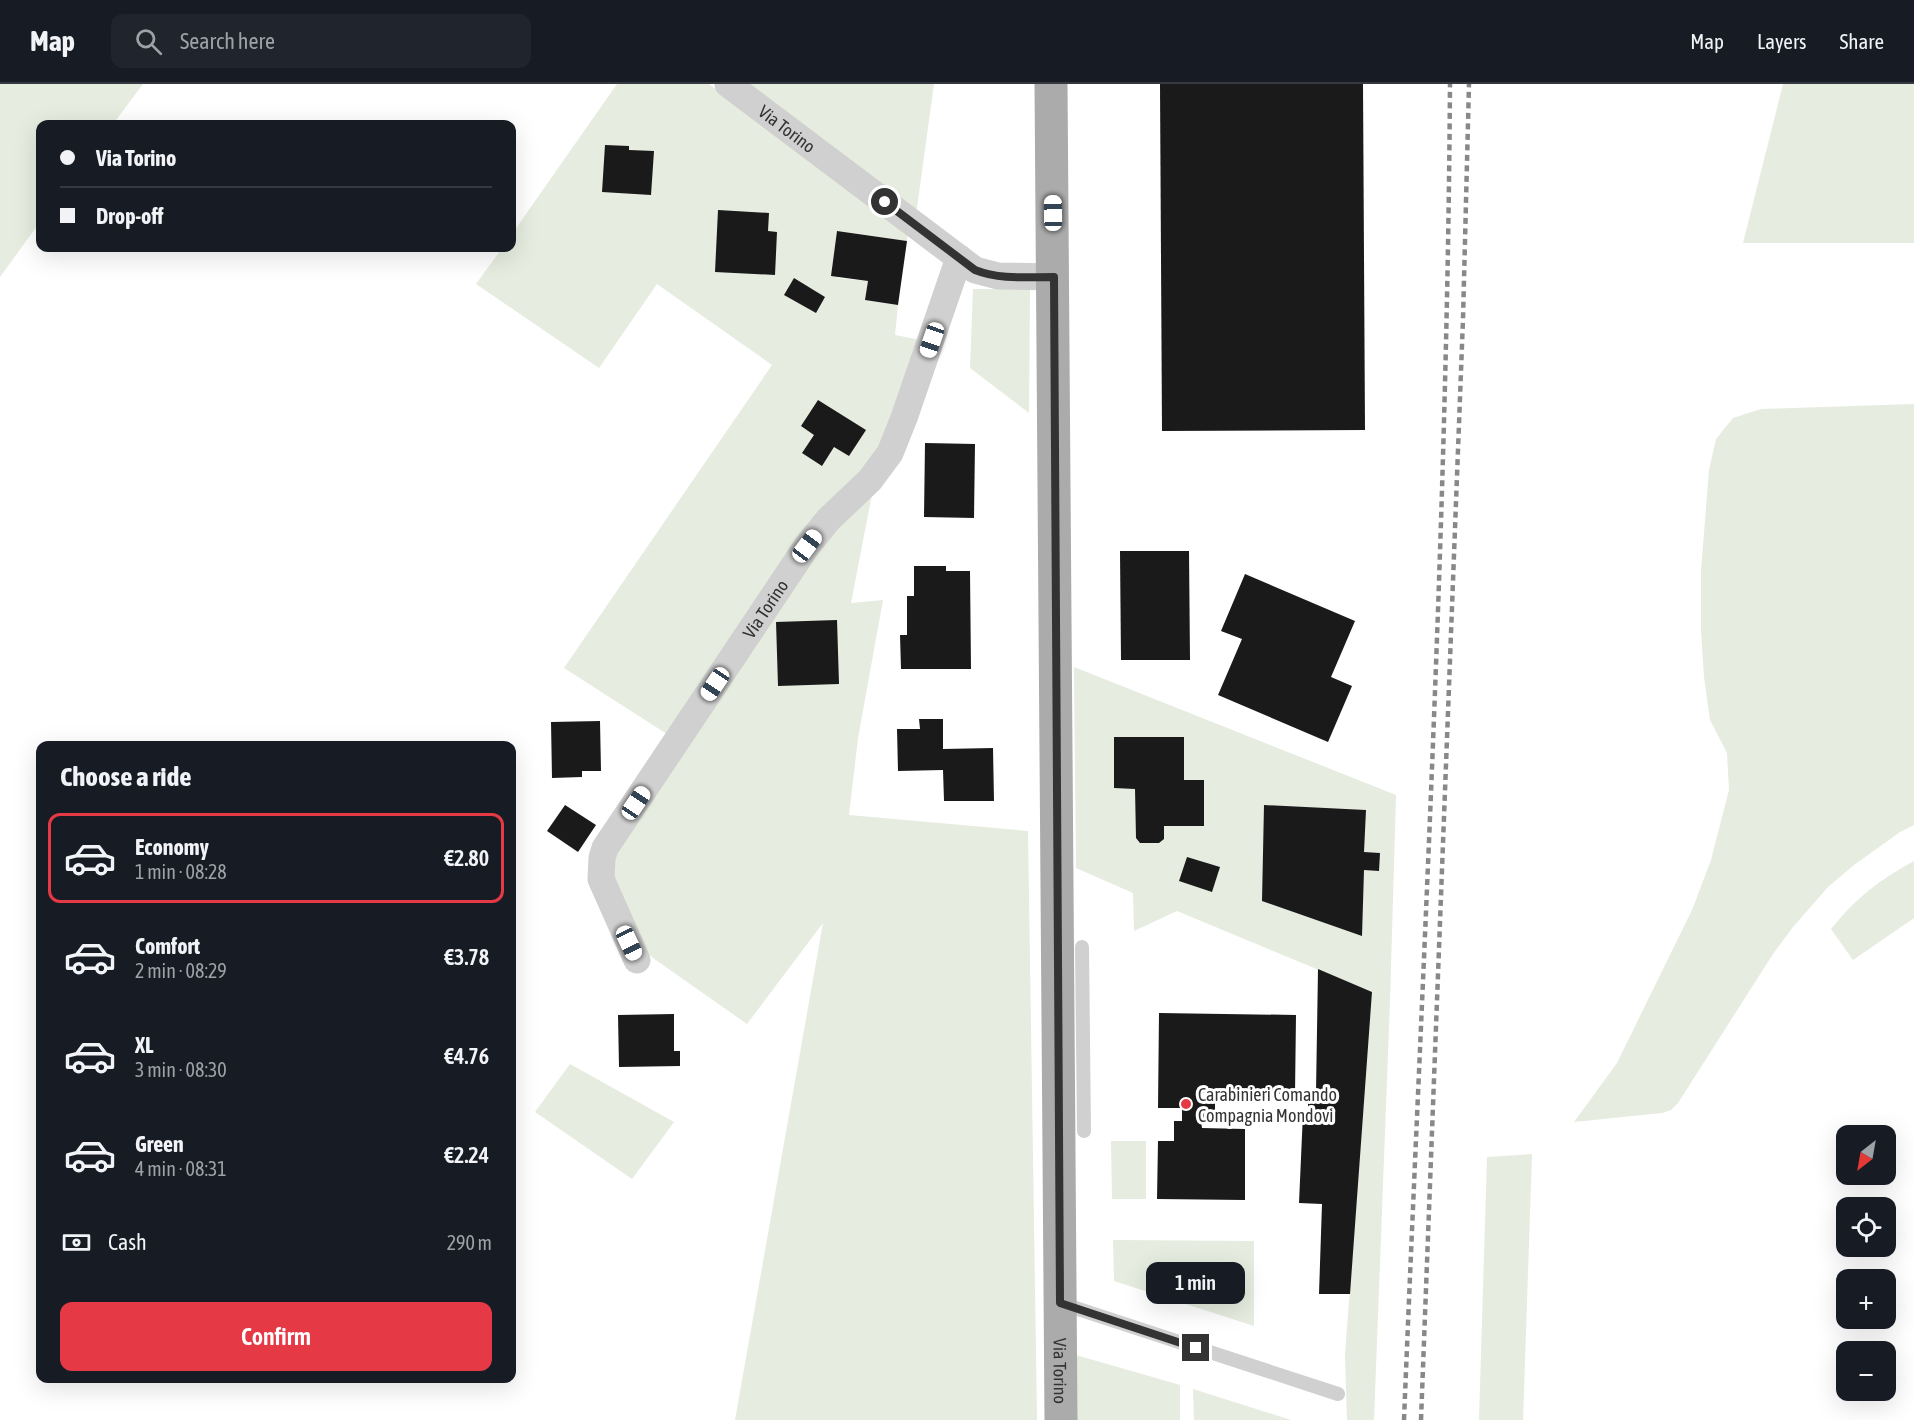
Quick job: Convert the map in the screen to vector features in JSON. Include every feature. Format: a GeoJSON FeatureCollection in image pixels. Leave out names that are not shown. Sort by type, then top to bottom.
{"type":"FeatureCollection","features":[{"type":"Feature","properties":{"kind":"main road","name":"Via Torino"},"geometry":{"type":"LineString","coordinates":[[1051,84],[1060,1420]]}},
{"type":"Feature","properties":{"kind":"street","name":"Via Torino"},"geometry":{"type":"LineString","coordinates":[[728,84],[975,270],[998,276],[1054,277]]}},
{"type":"Feature","properties":{"kind":"street","name":"Via Torino"},"geometry":{"type":"LineString","coordinates":[[637,960],[601,879],[605,848],[807,546],[828,519],[870,480],[890,453],[959,258]]}},
{"type":"Feature","properties":{"kind":"lane"},"geometry":{"type":"LineString","coordinates":[[1082,947],[1084,1131]]}},
{"type":"Feature","properties":{"kind":"lane"},"geometry":{"type":"LineString","coordinates":[[1060,1303],[1338,1394]]}},
{"type":"Feature","properties":{"kind":"shaded area"},"geometry":{"type":"Polygon","coordinates":[[[0,84],[143,84],[116,120],[36,120],[36,228],[0,277],[0,84]]]}},
{"type":"Feature","properties":{"kind":"shaded area"},"geometry":{"type":"Polygon","coordinates":[[[617,84],[709,84],[908,232],[907,241],[837,231],[832,268],[839,270],[838,278],[868,281],[866,300],[898,305],[895,335],[921,340],[891,433],[670,736],[564,668],[772,365],[657,284],[599,368],[476,284],[499,252],[516,252],[516,228],[617,84]]]}},
{"type":"Feature","properties":{"kind":"shaded area"},"geometry":{"type":"Polygon","coordinates":[[[745,84],[934,84],[916,215],[745,84]]]}},
{"type":"Feature","properties":{"kind":"shaded area"},"geometry":{"type":"Polygon","coordinates":[[[1783,84],[1914,84],[1914,243],[1743,243],[1783,84]]]}},
{"type":"Feature","properties":{"kind":"shaded area"},"geometry":{"type":"Polygon","coordinates":[[[973,289],[1030,289],[1029,413],[970,368],[973,289]]]}},
{"type":"Feature","properties":{"kind":"shaded area"},"geometry":{"type":"Polygon","coordinates":[[[1914,404],[1914,825],[1900,832],[1854,865],[1828,887],[1793,927],[1773,954],[1678,1103],[1671,1110],[1662,1113],[1574,1122],[1617,1063],[1692,910],[1711,860],[1729,790],[1727,753],[1710,720],[1701,631],[1701,571],[1709,470],[1716,439],[1733,418],[1761,409],[1914,404]]]}},
{"type":"Feature","properties":{"kind":"shaded area"},"geometry":{"type":"Polygon","coordinates":[[[873,489],[851,603],[883,600],[858,738],[849,815],[1028,831],[1037,1420],[735,1420],[823,923],[747,1024],[653,958],[641,947],[613,879],[617,853],[814,553],[873,489]]]}},
{"type":"Feature","properties":{"kind":"shaded area"},"geometry":{"type":"Polygon","coordinates":[[[1074,667],[1396,795],[1374,1420],[1347,1420],[1345,1355],[1372,992],[1177,911],[1134,931],[1133,893],[1076,868],[1074,667]]]}},
{"type":"Feature","properties":{"kind":"shaded area"},"geometry":{"type":"Polygon","coordinates":[[[1914,861],[1914,918],[1853,960],[1831,929],[1869,891],[1914,861]]]}},
{"type":"Feature","properties":{"kind":"shaded area"},"geometry":{"type":"Polygon","coordinates":[[[570,1064],[674,1122],[632,1179],[535,1112],[570,1064]]]}},
{"type":"Feature","properties":{"kind":"shaded area"},"geometry":{"type":"Polygon","coordinates":[[[1111,1141],[1146,1141],[1146,1199],[1112,1199],[1111,1141]]]}},
{"type":"Feature","properties":{"kind":"shaded area"},"geometry":{"type":"Polygon","coordinates":[[[1532,1154],[1523,1420],[1479,1420],[1487,1157],[1532,1154]]]}},
{"type":"Feature","properties":{"kind":"shaded area"},"geometry":{"type":"Polygon","coordinates":[[[1113,1240],[1254,1241],[1254,1326],[1114,1281],[1113,1240]]]}},
{"type":"Feature","properties":{"kind":"shaded area"},"geometry":{"type":"Polygon","coordinates":[[[1076,1355],[1180,1385],[1180,1420],[1076,1420],[1076,1355]]]}},
{"type":"Feature","properties":{"kind":"shaded area"},"geometry":{"type":"Polygon","coordinates":[[[1193,1389],[1291,1420],[1194,1420],[1193,1389]]]}},
{"type":"Feature","properties":{"kind":"building"},"geometry":{"type":"Polygon","coordinates":[[[1160,84],[1363,84],[1365,430],[1162,431],[1160,84]]]}},
{"type":"Feature","properties":{"kind":"building"},"geometry":{"type":"Polygon","coordinates":[[[605,145],[629,146],[629,150],[654,151],[651,195],[602,192],[605,145]]]}},
{"type":"Feature","properties":{"kind":"building"},"geometry":{"type":"Polygon","coordinates":[[[718,210],[769,213],[768,231],[777,232],[775,275],[715,272],[718,210]]]}},
{"type":"Feature","properties":{"kind":"building"},"geometry":{"type":"Polygon","coordinates":[[[837,231],[907,241],[898,305],[865,300],[868,281],[831,276],[837,231]]]}},
{"type":"Feature","properties":{"kind":"building"},"geometry":{"type":"Polygon","coordinates":[[[794,278],[825,297],[816,313],[784,295],[794,278]]]}},
{"type":"Feature","properties":{"kind":"building"},"geometry":{"type":"Polygon","coordinates":[[[818,400],[866,430],[849,456],[834,447],[822,466],[802,453],[814,435],[801,426],[818,400]]]}},
{"type":"Feature","properties":{"kind":"building"},"geometry":{"type":"Polygon","coordinates":[[[925,443],[975,444],[974,518],[924,517],[925,443]]]}},
{"type":"Feature","properties":{"kind":"building"},"geometry":{"type":"Polygon","coordinates":[[[1120,551],[1189,551],[1190,660],[1121,660],[1120,551]]]}},
{"type":"Feature","properties":{"kind":"building"},"geometry":{"type":"Polygon","coordinates":[[[914,566],[946,566],[946,571],[970,571],[971,669],[901,669],[900,635],[907,635],[907,596],[914,596],[914,566]]]}},
{"type":"Feature","properties":{"kind":"building"},"geometry":{"type":"Polygon","coordinates":[[[1245,574],[1355,621],[1331,677],[1352,686],[1328,742],[1218,695],[1242,639],[1221,631],[1245,574]]]}},
{"type":"Feature","properties":{"kind":"building"},"geometry":{"type":"Polygon","coordinates":[[[837,620],[839,684],[778,686],[776,622],[837,620]]]}},
{"type":"Feature","properties":{"kind":"building"},"geometry":{"type":"Polygon","coordinates":[[[919,719],[943,719],[943,749],[993,748],[994,801],[944,801],[943,770],[898,771],[897,729],[920,729],[919,719]]]}},
{"type":"Feature","properties":{"kind":"building"},"geometry":{"type":"Polygon","coordinates":[[[600,721],[601,771],[582,771],[582,777],[552,778],[551,722],[600,721]]]}},
{"type":"Feature","properties":{"kind":"building"},"geometry":{"type":"Polygon","coordinates":[[[1114,737],[1184,737],[1184,780],[1204,780],[1204,826],[1164,826],[1164,839],[1159,843],[1140,843],[1136,838],[1135,789],[1114,788],[1114,737]]]}},
{"type":"Feature","properties":{"kind":"building"},"geometry":{"type":"Polygon","coordinates":[[[565,805],[596,825],[578,852],[547,831],[565,805]]]}},
{"type":"Feature","properties":{"kind":"building"},"geometry":{"type":"Polygon","coordinates":[[[1264,805],[1366,810],[1364,852],[1380,853],[1379,871],[1364,870],[1362,936],[1262,901],[1264,805]]]}},
{"type":"Feature","properties":{"kind":"building"},"geometry":{"type":"Polygon","coordinates":[[[1187,857],[1220,867],[1212,892],[1179,881],[1187,857]]]}},
{"type":"Feature","properties":{"kind":"building"},"geometry":{"type":"Polygon","coordinates":[[[1318,969],[1372,992],[1350,1294],[1319,1294],[1322,1204],[1299,1203],[1303,1113],[1308,1113],[1308,1092],[1316,1092],[1318,969]]]}},
{"type":"Feature","properties":{"kind":"building","name":"Carabinieri Comando Compagnia Mondovì"},"geometry":{"type":"Polygon","coordinates":[[[1159,1013],[1296,1015],[1295,1094],[1201,1093],[1201,1099],[1215,1099],[1215,1121],[1201,1121],[1202,1128],[1245,1129],[1245,1200],[1157,1199],[1158,1141],[1174,1141],[1174,1121],[1182,1121],[1182,1108],[1158,1108],[1159,1013]]]}},
{"type":"Feature","properties":{"kind":"building"},"geometry":{"type":"Polygon","coordinates":[[[674,1014],[674,1051],[680,1051],[680,1066],[619,1067],[618,1015],[674,1014]]]}},
{"type":"Feature","properties":{"kind":"railway"},"geometry":{"type":"LineString","coordinates":[[1404,1420],[1439,585],[1450,84]]}},
{"type":"Feature","properties":{"kind":"railway"},"geometry":{"type":"LineString","coordinates":[[1421,1420],[1463,319],[1469,84]]}},
{"type":"Feature","properties":{"kind":"place","name":"Carabinieri Comando Compagnia Mondovì"},"geometry":{"type":"Point","coordinates":[1186,1104]}},
{"type":"Feature","properties":{"kind":"route"},"geometry":{"type":"LineString","coordinates":[[885,202],[975,270],[998,276],[1054,277],[1060,1303],[1196,1348]]}}]}
